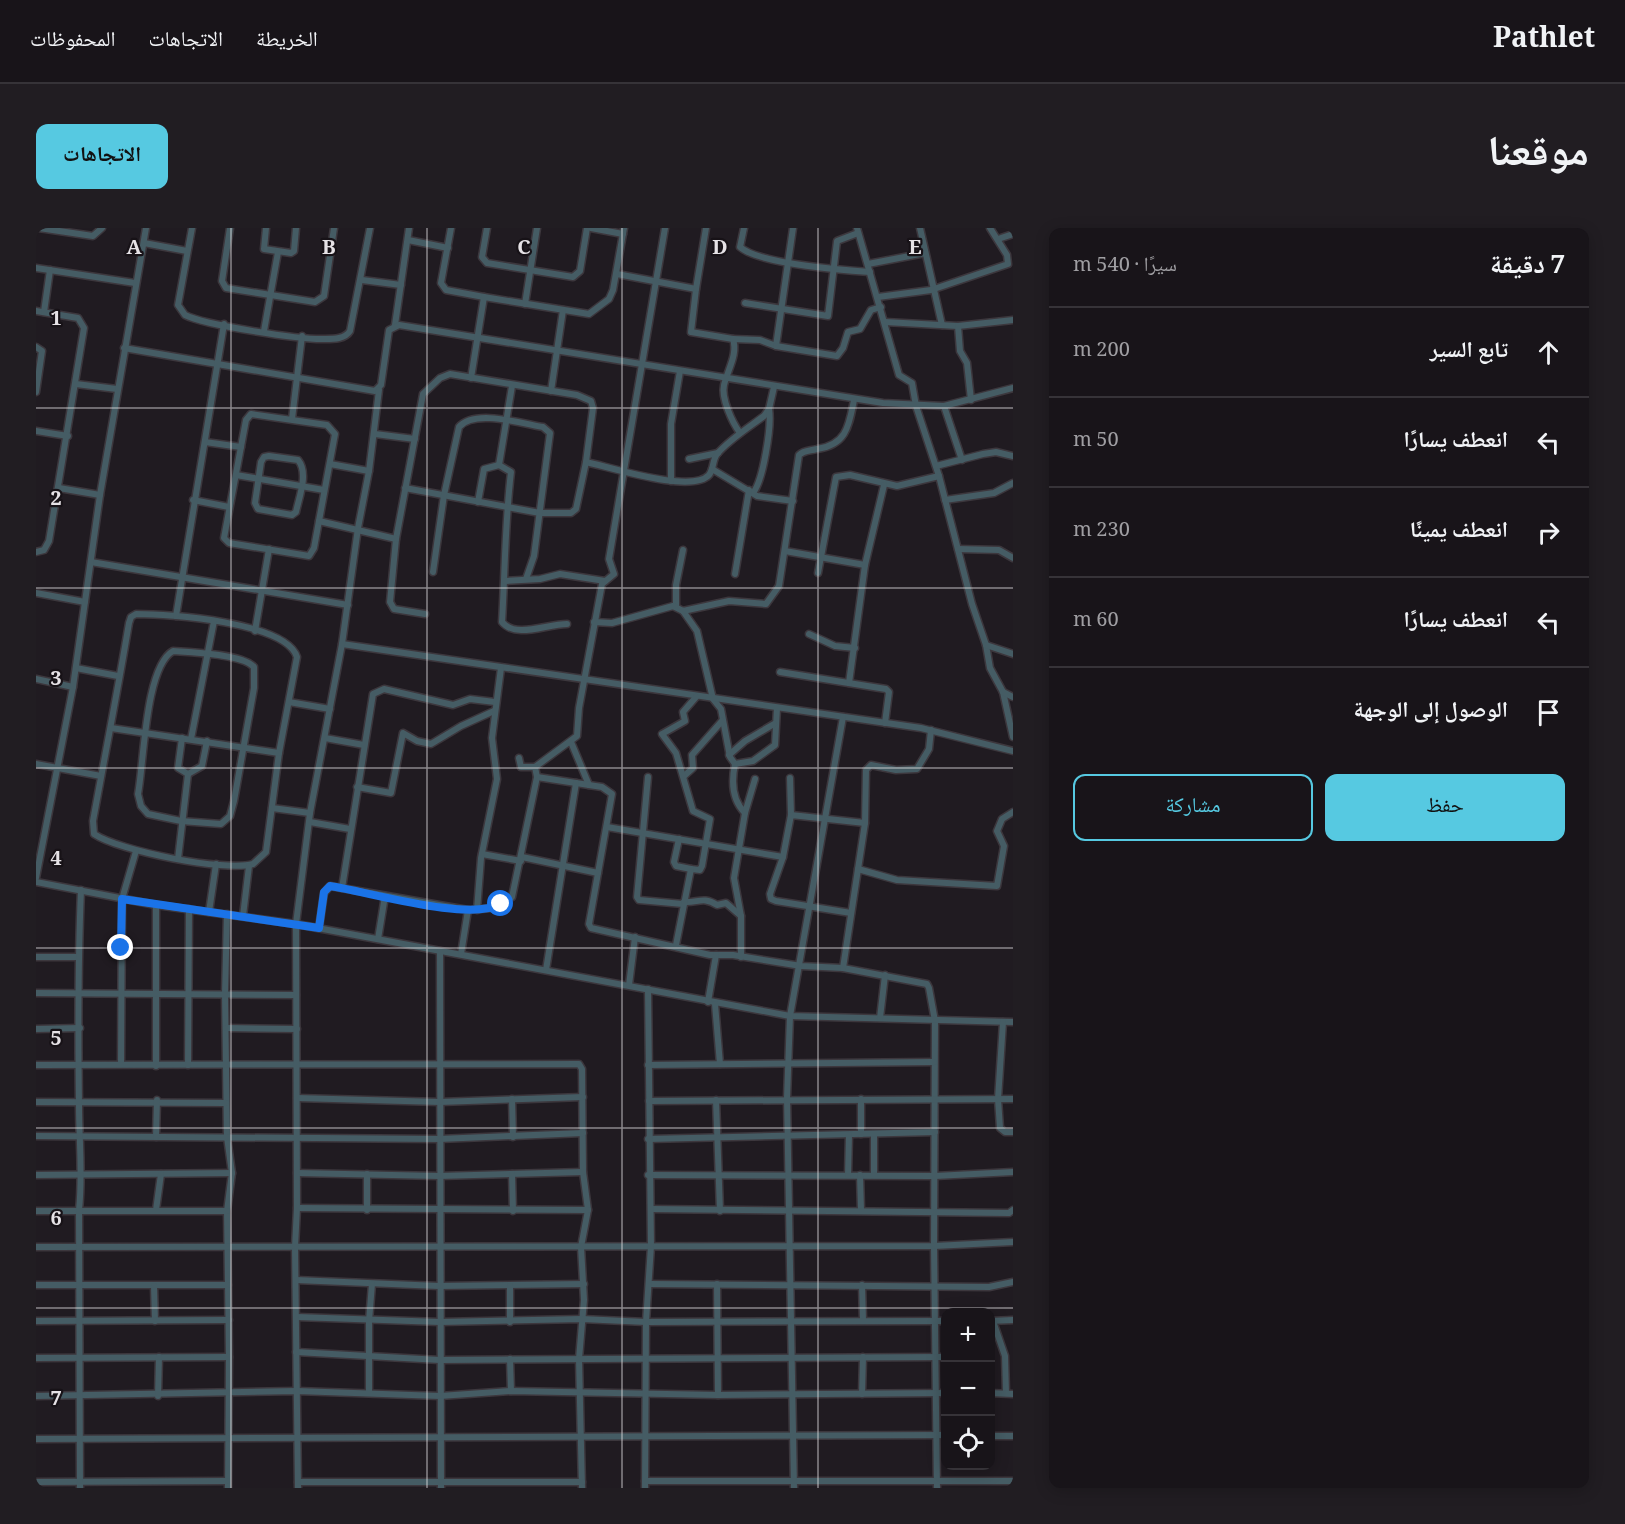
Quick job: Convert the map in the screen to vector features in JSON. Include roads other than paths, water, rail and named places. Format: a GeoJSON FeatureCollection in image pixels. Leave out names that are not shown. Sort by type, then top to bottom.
{"type":"FeatureCollection","features":[{"type":"Feature","properties":{"kind":"street"},"geometry":{"type":"LineString","coordinates":[[39,228],[93,236],[102,228]]}},
{"type":"Feature","properties":{"kind":"street"},"geometry":{"type":"LineString","coordinates":[[146,228],[100,495],[73,687],[39,849],[36,880],[122,899],[319,928],[790,1016],[1013,1022]]}},
{"type":"Feature","properties":{"kind":"street"},"geometry":{"type":"LineString","coordinates":[[192,228],[178,305],[180,311],[190,318],[264,332],[323,339],[348,335],[353,323],[369,228]]}},
{"type":"Feature","properties":{"kind":"street"},"geometry":{"type":"LineString","coordinates":[[230,228],[224,285],[271,297],[315,302],[324,296],[334,228]]}},
{"type":"Feature","properties":{"kind":"street"},"geometry":{"type":"LineString","coordinates":[[266,228],[263,247],[278,252],[294,251],[296,228]]}},
{"type":"Feature","properties":{"kind":"street"},"geometry":{"type":"LineString","coordinates":[[36,1065],[156,1066],[297,1063],[579,1064],[583,1097],[583,1172],[588,1210],[581,1247],[584,1284],[579,1359],[582,1485],[509,1485],[441,1480],[418,1485],[298,1485],[295,1246],[297,1208],[297,1063],[297,1029],[296,924],[310,813],[342,644],[357,528],[375,434],[379,390],[389,330],[395,325],[410,228]]}},
{"type":"Feature","properties":{"kind":"street"},"geometry":{"type":"LineString","coordinates":[[451,228],[441,283],[446,291],[589,314],[609,299],[624,231],[589,228],[577,276],[484,261],[487,228]]}},
{"type":"Feature","properties":{"kind":"street"},"geometry":{"type":"LineString","coordinates":[[525,304],[537,228]]}},
{"type":"Feature","properties":{"kind":"street"},"geometry":{"type":"LineString","coordinates":[[519,758],[521,766],[535,767],[571,742],[578,733],[594,622],[605,581],[614,574],[609,559],[665,228]]}},
{"type":"Feature","properties":{"kind":"street"},"geometry":{"type":"LineString","coordinates":[[706,228],[691,332],[733,339],[760,340],[776,346],[837,356],[850,329],[860,328],[866,315],[871,310],[881,307]]}},
{"type":"Feature","properties":{"kind":"street"},"geometry":{"type":"LineString","coordinates":[[744,228],[740,248],[744,252],[787,262],[870,272]]}},
{"type":"Feature","properties":{"kind":"street"},"geometry":{"type":"LineString","coordinates":[[776,346],[793,228]]}},
{"type":"Feature","properties":{"kind":"street"},"geometry":{"type":"LineString","coordinates":[[920,228],[942,325]]}},
{"type":"Feature","properties":{"kind":"street"},"geometry":{"type":"LineString","coordinates":[[878,297],[934,289],[1008,264],[1007,255],[990,228]]}},
{"type":"Feature","properties":{"kind":"street"},"geometry":{"type":"LineString","coordinates":[[745,303],[828,316],[837,241],[858,230],[899,375],[912,381],[916,406],[939,476],[972,604],[986,645],[990,668],[1003,692],[1013,737]]}},
{"type":"Feature","properties":{"kind":"street"},"geometry":{"type":"LineString","coordinates":[[998,239],[1013,234]]}},
{"type":"Feature","properties":{"kind":"street"},"geometry":{"type":"LineString","coordinates":[[408,240],[448,248]]}},
{"type":"Feature","properties":{"kind":"street"},"geometry":{"type":"LineString","coordinates":[[144,243],[187,252]]}},
{"type":"Feature","properties":{"kind":"street"},"geometry":{"type":"LineString","coordinates":[[264,332],[278,252]]}},
{"type":"Feature","properties":{"kind":"street"},"geometry":{"type":"LineString","coordinates":[[868,264],[925,253]]}},
{"type":"Feature","properties":{"kind":"street"},"geometry":{"type":"LineString","coordinates":[[36,268],[135,283]]}},
{"type":"Feature","properties":{"kind":"street"},"geometry":{"type":"LineString","coordinates":[[44,312],[50,270]]}},
{"type":"Feature","properties":{"kind":"street"},"geometry":{"type":"LineString","coordinates":[[616,274],[696,289]]}},
{"type":"Feature","properties":{"kind":"street"},"geometry":{"type":"LineString","coordinates":[[362,280],[400,285]]}},
{"type":"Feature","properties":{"kind":"street"},"geometry":{"type":"LineString","coordinates":[[471,378],[484,297]]}},
{"type":"Feature","properties":{"kind":"street"},"geometry":{"type":"LineString","coordinates":[[550,391],[563,310]]}},
{"type":"Feature","properties":{"kind":"street"},"geometry":{"type":"LineString","coordinates":[[36,311],[78,318],[84,324],[68,436],[49,541],[44,549],[36,552]]}},
{"type":"Feature","properties":{"kind":"street"},"geometry":{"type":"LineString","coordinates":[[885,322],[958,326],[1013,320]]}},
{"type":"Feature","properties":{"kind":"street"},"geometry":{"type":"LineString","coordinates":[[176,616],[193,500],[224,324]]}},
{"type":"Feature","properties":{"kind":"street"},"geometry":{"type":"LineString","coordinates":[[395,325],[854,400],[916,406],[944,406],[1013,388]]}},
{"type":"Feature","properties":{"kind":"street"},"geometry":{"type":"LineString","coordinates":[[958,326],[960,351],[967,363],[971,400]]}},
{"type":"Feature","properties":{"kind":"street"},"geometry":{"type":"LineString","coordinates":[[292,419],[302,336]]}},
{"type":"Feature","properties":{"kind":"street"},"geometry":{"type":"LineString","coordinates":[[733,339],[734,354],[723,392],[740,433]]}},
{"type":"Feature","properties":{"kind":"street"},"geometry":{"type":"LineString","coordinates":[[36,347],[42,351],[36,392]]}},
{"type":"Feature","properties":{"kind":"street"},"geometry":{"type":"LineString","coordinates":[[124,348],[297,379],[379,390]]}},
{"type":"Feature","properties":{"kind":"street"},"geometry":{"type":"LineString","coordinates":[[671,481],[671,424],[680,371]]}},
{"type":"Feature","properties":{"kind":"street"},"geometry":{"type":"LineString","coordinates":[[405,488],[540,513],[567,515],[576,509],[586,462],[593,408],[591,401],[577,395],[450,374],[428,386],[423,394],[405,488],[396,539],[391,607],[425,614]]}},
{"type":"Feature","properties":{"kind":"street"},"geometry":{"type":"LineString","coordinates":[[76,384],[117,389]]}},
{"type":"Feature","properties":{"kind":"street"},"geometry":{"type":"LineString","coordinates":[[498,465],[512,386]]}},
{"type":"Feature","properties":{"kind":"street"},"geometry":{"type":"LineString","coordinates":[[735,574],[751,492],[759,486],[774,387]]}},
{"type":"Feature","properties":{"kind":"street"},"geometry":{"type":"LineString","coordinates":[[683,610],[729,601],[766,604],[779,586],[799,455],[805,451],[820,449],[844,436],[848,430],[854,400]]}},
{"type":"Feature","properties":{"kind":"street"},"geometry":{"type":"LineString","coordinates":[[944,406],[962,460]]}},
{"type":"Feature","properties":{"kind":"street"},"geometry":{"type":"LineString","coordinates":[[586,462],[671,481],[703,479],[712,469],[718,453],[764,416],[769,409]]}},
{"type":"Feature","properties":{"kind":"street"},"geometry":{"type":"LineString","coordinates":[[251,414],[327,425],[332,428],[335,434],[334,447],[314,548],[309,556],[225,541],[241,447],[246,420],[251,414]]}},
{"type":"Feature","properties":{"kind":"street"},"geometry":{"type":"LineString","coordinates":[[433,572],[444,495],[459,427],[472,417],[543,426],[550,433],[534,556],[526,579]]}},
{"type":"Feature","properties":{"kind":"street"},"geometry":{"type":"LineString","coordinates":[[36,431],[68,436]]}},
{"type":"Feature","properties":{"kind":"street"},"geometry":{"type":"LineString","coordinates":[[375,434],[415,438]]}},
{"type":"Feature","properties":{"kind":"street"},"geometry":{"type":"LineString","coordinates":[[205,442],[241,447]]}},
{"type":"Feature","properties":{"kind":"street"},"geometry":{"type":"LineString","coordinates":[[936,466],[996,452],[1013,456]]}},
{"type":"Feature","properties":{"kind":"street"},"geometry":{"type":"LineString","coordinates":[[689,459],[718,453]]}},
{"type":"Feature","properties":{"kind":"street"},"geometry":{"type":"LineString","coordinates":[[264,457],[283,457],[301,462],[304,471],[296,512],[291,515],[258,509],[255,503],[257,479],[264,457]]}},
{"type":"Feature","properties":{"kind":"street"},"geometry":{"type":"LineString","coordinates":[[330,464],[369,471]]}},
{"type":"Feature","properties":{"kind":"street"},"geometry":{"type":"LineString","coordinates":[[478,502],[484,470],[498,465],[511,472],[506,507],[508,528],[502,622],[508,629],[519,631],[539,626],[567,624]]}},
{"type":"Feature","properties":{"kind":"street"},"geometry":{"type":"LineString","coordinates":[[712,469],[762,497],[793,501]]}},
{"type":"Feature","properties":{"kind":"street"},"geometry":{"type":"LineString","coordinates":[[818,573],[836,477],[850,475],[884,485],[907,485],[939,476]]}},
{"type":"Feature","properties":{"kind":"street"},"geometry":{"type":"LineString","coordinates":[[236,476],[324,490]]}},
{"type":"Feature","properties":{"kind":"street"},"geometry":{"type":"LineString","coordinates":[[945,500],[994,493],[1013,483]]}},
{"type":"Feature","properties":{"kind":"street"},"geometry":{"type":"LineString","coordinates":[[849,683],[865,565],[884,485]]}},
{"type":"Feature","properties":{"kind":"street"},"geometry":{"type":"LineString","coordinates":[[59,488],[100,495]]}},
{"type":"Feature","properties":{"kind":"street"},"geometry":{"type":"LineString","coordinates":[[193,500],[229,507]]}},
{"type":"Feature","properties":{"kind":"street"},"geometry":{"type":"LineString","coordinates":[[319,521],[357,528],[369,535],[396,539]]}},
{"type":"Feature","properties":{"kind":"street"},"geometry":{"type":"LineString","coordinates":[[255,631],[264,591],[269,549]]}},
{"type":"Feature","properties":{"kind":"street"},"geometry":{"type":"LineString","coordinates":[[958,549],[999,550],[1013,558]]}},
{"type":"Feature","properties":{"kind":"street"},"geometry":{"type":"LineString","coordinates":[[676,607],[676,585],[683,550]]}},
{"type":"Feature","properties":{"kind":"street"},"geometry":{"type":"LineString","coordinates":[[785,551],[865,565]]}},
{"type":"Feature","properties":{"kind":"street"},"geometry":{"type":"LineString","coordinates":[[91,561],[348,605]]}},
{"type":"Feature","properties":{"kind":"street"},"geometry":{"type":"LineString","coordinates":[[505,580],[561,574],[605,581]]}},
{"type":"Feature","properties":{"kind":"street"},"geometry":{"type":"LineString","coordinates":[[36,593],[85,602]]}},
{"type":"Feature","properties":{"kind":"street"},"geometry":{"type":"LineString","coordinates":[[594,622],[612,623],[676,607],[683,610],[694,623],[713,699],[721,709],[729,755],[735,764],[733,796],[736,804],[745,813]]}},
{"type":"Feature","properties":{"kind":"street"},"geometry":{"type":"LineString","coordinates":[[136,614],[176,616],[214,621],[255,631],[284,640],[295,650],[297,657],[279,753],[267,852],[249,866],[178,859],[136,851],[94,834],[93,821],[111,728],[118,676],[131,617],[136,614]]}},
{"type":"Feature","properties":{"kind":"street"},"geometry":{"type":"LineString","coordinates":[[190,739],[214,621]]}},
{"type":"Feature","properties":{"kind":"street"},"geometry":{"type":"LineString","coordinates":[[809,634],[835,646],[855,648]]}},
{"type":"Feature","properties":{"kind":"street"},"geometry":{"type":"LineString","coordinates":[[342,644],[931,730],[1013,751]]}},
{"type":"Feature","properties":{"kind":"street"},"geometry":{"type":"LineString","coordinates":[[986,645],[1013,654]]}},
{"type":"Feature","properties":{"kind":"street"},"geometry":{"type":"LineString","coordinates":[[173,651],[208,654],[248,662],[254,668],[254,688],[228,819],[221,824],[181,821],[148,814],[138,794],[155,678],[164,658],[173,651]]}},
{"type":"Feature","properties":{"kind":"street"},"geometry":{"type":"LineString","coordinates":[[76,668],[118,676]]}},
{"type":"Feature","properties":{"kind":"street"},"geometry":{"type":"LineString","coordinates":[[477,910],[482,854],[497,779],[492,738],[501,668]]}},
{"type":"Feature","properties":{"kind":"street"},"geometry":{"type":"LineString","coordinates":[[780,672],[888,690],[885,723]]}},
{"type":"Feature","properties":{"kind":"street"},"geometry":{"type":"LineString","coordinates":[[36,679],[73,687]]}},
{"type":"Feature","properties":{"kind":"street"},"geometry":{"type":"LineString","coordinates":[[342,888],[372,698],[376,690],[453,705],[470,699],[495,702]]}},
{"type":"Feature","properties":{"kind":"street"},"geometry":{"type":"LineString","coordinates":[[1003,692],[1013,697]]}},
{"type":"Feature","properties":{"kind":"street"},"geometry":{"type":"LineString","coordinates":[[679,839],[674,862],[676,866],[700,870],[710,819],[693,811],[676,753],[662,734],[685,721],[682,713],[696,697]]}},
{"type":"Feature","properties":{"kind":"street"},"geometry":{"type":"LineString","coordinates":[[289,702],[330,709]]}},
{"type":"Feature","properties":{"kind":"street"},"geometry":{"type":"LineString","coordinates":[[735,764],[753,761],[775,745],[774,724],[777,708]]}},
{"type":"Feature","properties":{"kind":"street"},"geometry":{"type":"LineString","coordinates":[[357,788],[391,793],[398,766],[401,734],[431,744],[461,726],[494,711]]}},
{"type":"Feature","properties":{"kind":"street"},"geometry":{"type":"LineString","coordinates":[[794,1485],[791,1210],[787,1098],[790,1016],[801,966],[843,717]]}},
{"type":"Feature","properties":{"kind":"street"},"geometry":{"type":"LineString","coordinates":[[684,776],[693,768],[691,756],[722,721]]}},
{"type":"Feature","properties":{"kind":"street"},"geometry":{"type":"LineString","coordinates":[[729,755],[745,741],[774,724]]}},
{"type":"Feature","properties":{"kind":"street"},"geometry":{"type":"LineString","coordinates":[[111,728],[279,753]]}},
{"type":"Feature","properties":{"kind":"street"},"geometry":{"type":"LineString","coordinates":[[843,968],[865,823],[868,767],[877,765],[896,770],[917,769],[929,749],[931,730]]}},
{"type":"Feature","properties":{"kind":"street"},"geometry":{"type":"LineString","coordinates":[[182,738],[178,768],[188,774]]}},
{"type":"Feature","properties":{"kind":"street"},"geometry":{"type":"LineString","coordinates":[[325,738],[364,745]]}},
{"type":"Feature","properties":{"kind":"street"},"geometry":{"type":"LineString","coordinates":[[188,774],[202,766],[207,741]]}},
{"type":"Feature","properties":{"kind":"street"},"geometry":{"type":"LineString","coordinates":[[571,742],[589,785]]}},
{"type":"Feature","properties":{"kind":"street"},"geometry":{"type":"LineString","coordinates":[[36,764],[101,776]]}},
{"type":"Feature","properties":{"kind":"street"},"geometry":{"type":"LineString","coordinates":[[319,928],[326,888],[342,888],[468,910],[492,909],[512,897],[522,859],[537,777],[535,767]]}},
{"type":"Feature","properties":{"kind":"street"},"geometry":{"type":"LineString","coordinates":[[178,859],[188,774]]}},
{"type":"Feature","properties":{"kind":"street"},"geometry":{"type":"LineString","coordinates":[[537,777],[589,785],[602,788],[612,794],[589,924],[591,928],[716,955],[801,966],[843,968],[927,984],[935,1021],[934,1285],[937,1485]]}},
{"type":"Feature","properties":{"kind":"street"},"geometry":{"type":"LineString","coordinates":[[648,777],[642,833],[639,900],[692,903],[699,899],[707,899],[717,905],[726,903],[741,916]]}},
{"type":"Feature","properties":{"kind":"street"},"geometry":{"type":"LineString","coordinates":[[790,778],[791,815],[783,857],[771,887],[771,899],[851,913]]}},
{"type":"Feature","properties":{"kind":"street"},"geometry":{"type":"LineString","coordinates":[[741,957],[741,916],[734,878],[741,850],[745,813],[756,779]]}},
{"type":"Feature","properties":{"kind":"street"},"geometry":{"type":"LineString","coordinates":[[546,970],[576,783]]}},
{"type":"Feature","properties":{"kind":"street"},"geometry":{"type":"LineString","coordinates":[[272,808],[310,813]]}},
{"type":"Feature","properties":{"kind":"street"},"geometry":{"type":"LineString","coordinates":[[858,869],[905,881],[997,886],[1004,846],[997,831],[1002,819],[1013,812]]}},
{"type":"Feature","properties":{"kind":"street"},"geometry":{"type":"LineString","coordinates":[[791,815],[865,823]]}},
{"type":"Feature","properties":{"kind":"street"},"geometry":{"type":"LineString","coordinates":[[309,822],[350,829]]}},
{"type":"Feature","properties":{"kind":"street"},"geometry":{"type":"LineString","coordinates":[[607,827],[783,857]]}},
{"type":"Feature","properties":{"kind":"street"},"geometry":{"type":"LineString","coordinates":[[121,1064],[122,899],[136,851]]}},
{"type":"Feature","properties":{"kind":"street"},"geometry":{"type":"LineString","coordinates":[[482,854],[598,873]]}},
{"type":"Feature","properties":{"kind":"street"},"geometry":{"type":"LineString","coordinates":[[209,912],[216,864]]}},
{"type":"Feature","properties":{"kind":"street"},"geometry":{"type":"LineString","coordinates":[[243,916],[249,866]]}},
{"type":"Feature","properties":{"kind":"street"},"geometry":{"type":"LineString","coordinates":[[676,945],[691,869]]}},
{"type":"Feature","properties":{"kind":"street"},"geometry":{"type":"LineString","coordinates":[[80,1488],[79,1210],[83,1174],[79,1102],[78,957],[81,890]]}},
{"type":"Feature","properties":{"kind":"street"},"geometry":{"type":"LineString","coordinates":[[378,939],[385,896]]}},
{"type":"Feature","properties":{"kind":"street"},"geometry":{"type":"LineString","coordinates":[[156,905],[156,1066]]}},
{"type":"Feature","properties":{"kind":"street"},"geometry":{"type":"LineString","coordinates":[[188,1065],[189,909]]}},
{"type":"Feature","properties":{"kind":"street"},"geometry":{"type":"LineString","coordinates":[[461,954],[468,910]]}},
{"type":"Feature","properties":{"kind":"street"},"geometry":{"type":"LineString","coordinates":[[36,1482],[80,1480],[160,1484],[227,1484],[229,1320],[227,1211],[232,1173],[227,1137],[226,1103],[227,914]]}},
{"type":"Feature","properties":{"kind":"street"},"geometry":{"type":"LineString","coordinates":[[629,985],[636,937]]}},
{"type":"Feature","properties":{"kind":"street"},"geometry":{"type":"LineString","coordinates":[[440,951],[441,1488]]}},
{"type":"Feature","properties":{"kind":"street"},"geometry":{"type":"LineString","coordinates":[[716,955],[711,1003],[720,1064]]}},
{"type":"Feature","properties":{"kind":"street"},"geometry":{"type":"LineString","coordinates":[[36,957],[78,957]]}},
{"type":"Feature","properties":{"kind":"street"},"geometry":{"type":"LineString","coordinates":[[879,1018],[885,975]]}},
{"type":"Feature","properties":{"kind":"street"},"geometry":{"type":"LineString","coordinates":[[648,989],[648,1175],[651,1246],[646,1322],[645,1485],[937,1485],[1013,1481]]}},
{"type":"Feature","properties":{"kind":"street"},"geometry":{"type":"LineString","coordinates":[[36,993],[121,996],[155,994],[296,995]]}},
{"type":"Feature","properties":{"kind":"street"},"geometry":{"type":"LineString","coordinates":[[1003,1022],[999,1099],[1000,1128],[1005,1132],[1013,1132]]}},
{"type":"Feature","properties":{"kind":"street"},"geometry":{"type":"LineString","coordinates":[[36,1029],[80,1028]]}},
{"type":"Feature","properties":{"kind":"street"},"geometry":{"type":"LineString","coordinates":[[226,1028],[297,1029]]}},
{"type":"Feature","properties":{"kind":"street"},"geometry":{"type":"LineString","coordinates":[[648,1065],[934,1062]]}},
{"type":"Feature","properties":{"kind":"street"},"geometry":{"type":"LineString","coordinates":[[297,1098],[440,1102],[583,1097]]}},
{"type":"Feature","properties":{"kind":"street"},"geometry":{"type":"LineString","coordinates":[[649,1101],[787,1098],[1013,1100]]}},
{"type":"Feature","properties":{"kind":"street"},"geometry":{"type":"LineString","coordinates":[[512,1099],[513,1137]]}},
{"type":"Feature","properties":{"kind":"street"},"geometry":{"type":"LineString","coordinates":[[861,1099],[861,1134]]}},
{"type":"Feature","properties":{"kind":"street"},"geometry":{"type":"LineString","coordinates":[[36,1102],[157,1100],[226,1103]]}},
{"type":"Feature","properties":{"kind":"street"},"geometry":{"type":"LineString","coordinates":[[156,1137],[157,1100]]}},
{"type":"Feature","properties":{"kind":"street"},"geometry":{"type":"LineString","coordinates":[[716,1100],[720,1210]]}},
{"type":"Feature","properties":{"kind":"street"},"geometry":{"type":"LineString","coordinates":[[648,1139],[935,1132]]}},
{"type":"Feature","properties":{"kind":"street"},"geometry":{"type":"LineString","coordinates":[[36,1136],[297,1136],[439,1139],[583,1133]]}},
{"type":"Feature","properties":{"kind":"street"},"geometry":{"type":"LineString","coordinates":[[874,1134],[874,1176]]}},
{"type":"Feature","properties":{"kind":"street"},"geometry":{"type":"LineString","coordinates":[[848,1175],[849,1135]]}},
{"type":"Feature","properties":{"kind":"street"},"geometry":{"type":"LineString","coordinates":[[297,1173],[440,1176],[583,1172]]}},
{"type":"Feature","properties":{"kind":"street"},"geometry":{"type":"LineString","coordinates":[[648,1175],[935,1176],[1013,1172]]}},
{"type":"Feature","properties":{"kind":"street"},"geometry":{"type":"LineString","coordinates":[[36,1175],[232,1173]]}},
{"type":"Feature","properties":{"kind":"street"},"geometry":{"type":"LineString","coordinates":[[156,1210],[161,1174]]}},
{"type":"Feature","properties":{"kind":"street"},"geometry":{"type":"LineString","coordinates":[[367,1174],[367,1210]]}},
{"type":"Feature","properties":{"kind":"street"},"geometry":{"type":"LineString","coordinates":[[512,1174],[513,1211]]}},
{"type":"Feature","properties":{"kind":"street"},"geometry":{"type":"LineString","coordinates":[[860,1175],[861,1210]]}},
{"type":"Feature","properties":{"kind":"street"},"geometry":{"type":"LineString","coordinates":[[297,1208],[439,1211],[588,1210]]}},
{"type":"Feature","properties":{"kind":"street"},"geometry":{"type":"LineString","coordinates":[[651,1209],[934,1210],[1008,1213],[1013,1210]]}},
{"type":"Feature","properties":{"kind":"street"},"geometry":{"type":"LineString","coordinates":[[36,1211],[227,1211]]}},
{"type":"Feature","properties":{"kind":"street"},"geometry":{"type":"LineString","coordinates":[[36,1247],[934,1246],[1013,1242]]}},
{"type":"Feature","properties":{"kind":"street"},"geometry":{"type":"LineString","coordinates":[[296,1281],[440,1286],[584,1284]]}},
{"type":"Feature","properties":{"kind":"street"},"geometry":{"type":"LineString","coordinates":[[650,1284],[989,1287],[1013,1282]]}},
{"type":"Feature","properties":{"kind":"street"},"geometry":{"type":"LineString","coordinates":[[369,1394],[369,1322],[372,1284]]}},
{"type":"Feature","properties":{"kind":"street"},"geometry":{"type":"LineString","coordinates":[[717,1284],[717,1395]]}},
{"type":"Feature","properties":{"kind":"street"},"geometry":{"type":"LineString","coordinates":[[36,1285],[228,1285]]}},
{"type":"Feature","properties":{"kind":"street"},"geometry":{"type":"LineString","coordinates":[[862,1285],[863,1320]]}},
{"type":"Feature","properties":{"kind":"street"},"geometry":{"type":"LineString","coordinates":[[154,1286],[155,1321]]}},
{"type":"Feature","properties":{"kind":"street"},"geometry":{"type":"LineString","coordinates":[[510,1286],[510,1322]]}},
{"type":"Feature","properties":{"kind":"street"},"geometry":{"type":"LineString","coordinates":[[297,1317],[369,1322],[510,1322],[582,1319],[646,1322],[941,1321]]}},
{"type":"Feature","properties":{"kind":"street"},"geometry":{"type":"LineString","coordinates":[[36,1321],[229,1320]]}},
{"type":"Feature","properties":{"kind":"street"},"geometry":{"type":"LineString","coordinates":[[995,1321],[1013,1320]]}},
{"type":"Feature","properties":{"kind":"street"},"geometry":{"type":"LineString","coordinates":[[995,1329],[1005,1356],[1010,1394],[995,1393]]}},
{"type":"Feature","properties":{"kind":"street"},"geometry":{"type":"LineString","coordinates":[[296,1352],[369,1358],[440,1360],[941,1357]]}},
{"type":"Feature","properties":{"kind":"street"},"geometry":{"type":"LineString","coordinates":[[1005,1356],[1013,1356]]}},
{"type":"Feature","properties":{"kind":"street"},"geometry":{"type":"LineString","coordinates":[[158,1396],[159,1357]]}},
{"type":"Feature","properties":{"kind":"street"},"geometry":{"type":"LineString","coordinates":[[36,1358],[229,1357]]}},
{"type":"Feature","properties":{"kind":"street"},"geometry":{"type":"LineString","coordinates":[[862,1394],[863,1357]]}},
{"type":"Feature","properties":{"kind":"street"},"geometry":{"type":"LineString","coordinates":[[510,1359],[511,1391]]}},
{"type":"Feature","properties":{"kind":"street"},"geometry":{"type":"LineString","coordinates":[[36,1396],[158,1396],[297,1391],[440,1396],[511,1391],[580,1395],[941,1393]]}},
{"type":"Feature","properties":{"kind":"street"},"geometry":{"type":"LineString","coordinates":[[36,1439],[941,1436]]}},
{"type":"Feature","properties":{"kind":"street"},"geometry":{"type":"LineString","coordinates":[[995,1436],[1013,1436]]}}]}
